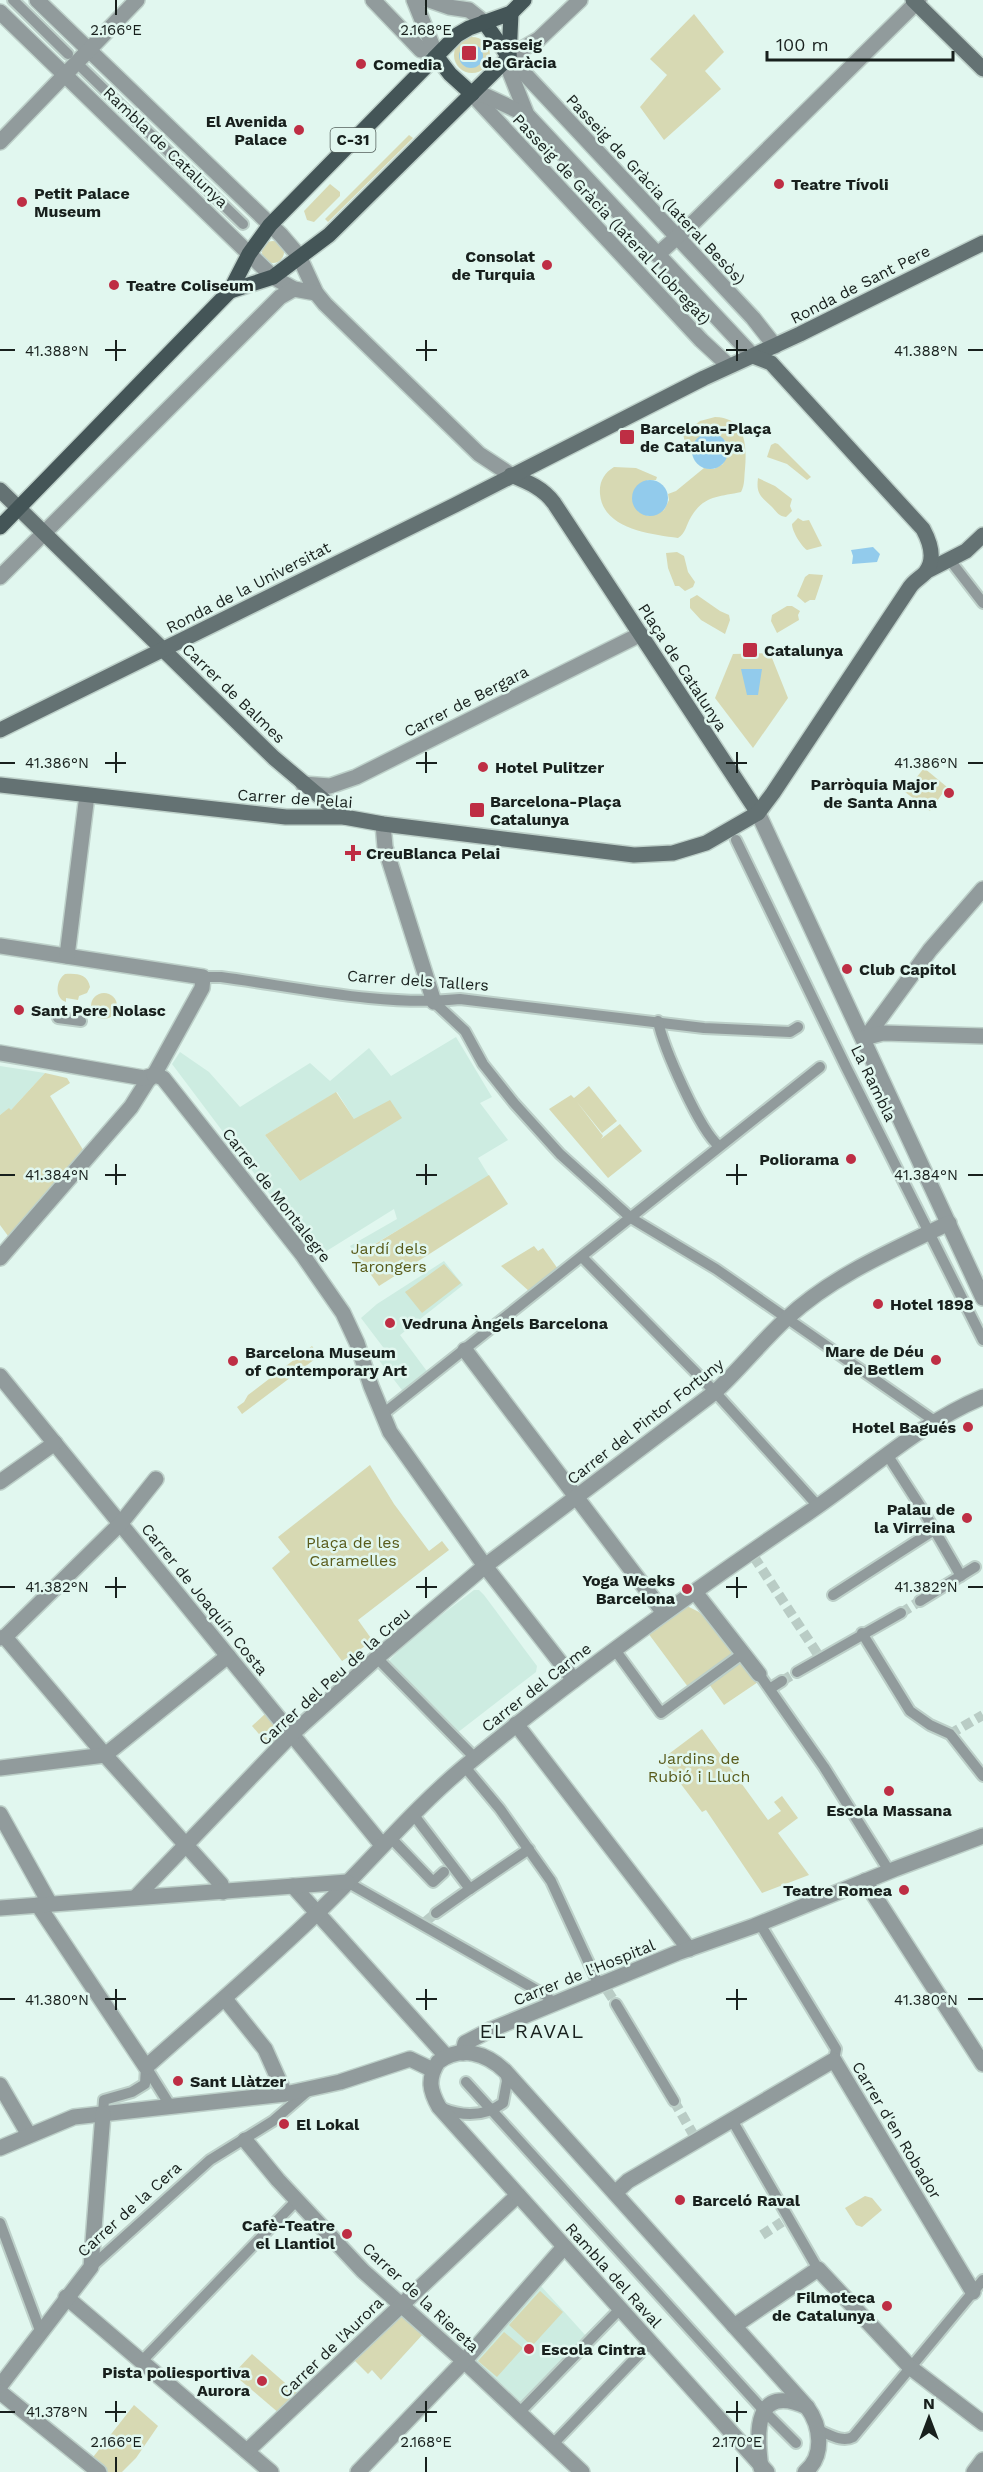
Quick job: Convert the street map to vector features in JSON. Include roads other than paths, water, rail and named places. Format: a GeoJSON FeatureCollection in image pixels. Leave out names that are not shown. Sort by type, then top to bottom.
{"type":"FeatureCollection","features":[{"type":"Feature","properties":{"kind":"main road","name":"C-31"},"geometry":{"type":"LineString","coordinates":[[0,527],[230,291],[249,254],[270,225],[457,35],[484,22],[511,13],[524,0]]}},
{"type":"Feature","properties":{"kind":"main road"},"geometry":{"type":"LineString","coordinates":[[916,1],[983,69]]}},
{"type":"Feature","properties":{"kind":"main road"},"geometry":{"type":"LineString","coordinates":[[509,57],[511,13]]}},
{"type":"Feature","properties":{"kind":"main road"},"geometry":{"type":"LineString","coordinates":[[484,22],[509,57]]}},
{"type":"Feature","properties":{"kind":"main road"},"geometry":{"type":"LineString","coordinates":[[437,57],[450,74],[472,94]]}},
{"type":"Feature","properties":{"kind":"main road","name":"C-31"},"geometry":{"type":"LineString","coordinates":[[230,291],[273,277],[329,235],[509,57]]}},
{"type":"Feature","properties":{"kind":"main road","name":"Ronda de Sant Pere"},"geometry":{"type":"LineString","coordinates":[[753,356],[983,243]]}},
{"type":"Feature","properties":{"kind":"main road"},"geometry":{"type":"LineString","coordinates":[[771,363],[776,346]]}},
{"type":"Feature","properties":{"kind":"main road"},"geometry":{"type":"LineString","coordinates":[[511,475],[753,356],[771,363],[923,530],[931,549],[927,571]]}},
{"type":"Feature","properties":{"kind":"main road","name":"Plaça de Catalunya"},"geometry":{"type":"LineString","coordinates":[[511,475],[548,495],[758,813]]}},
{"type":"Feature","properties":{"kind":"main road","name":"Ronda de la Universitat"},"geometry":{"type":"LineString","coordinates":[[0,730],[511,475]]}},
{"type":"Feature","properties":{"kind":"main road","name":"Carrer de Balmes"},"geometry":{"type":"LineString","coordinates":[[0,490],[303,784],[345,817]]}},
{"type":"Feature","properties":{"kind":"main road"},"geometry":{"type":"LineString","coordinates":[[758,813],[787,774],[910,587],[927,571],[966,551],[983,535]]}},
{"type":"Feature","properties":{"kind":"main road","name":"Carrer de Pelai"},"geometry":{"type":"LineString","coordinates":[[0,785],[298,819],[345,817],[383,824],[625,854],[673,853],[706,843],[758,813]]}},
{"type":"Feature","properties":{"kind":"street"},"geometry":{"type":"LineString","coordinates":[[13,0],[68,54]]}},
{"type":"Feature","properties":{"kind":"street","name":"Rambla de Catalunya"},"geometry":{"type":"LineString","coordinates":[[37,0],[270,225],[299,256],[316,293],[479,454],[511,475]]}},
{"type":"Feature","properties":{"kind":"street"},"geometry":{"type":"LineString","coordinates":[[0,142],[137,0]]}},
{"type":"Feature","properties":{"kind":"street"},"geometry":{"type":"LineString","coordinates":[[373,0],[422,50]]}},
{"type":"Feature","properties":{"kind":"street"},"geometry":{"type":"LineString","coordinates":[[414,0],[437,57]]}},
{"type":"Feature","properties":{"kind":"street"},"geometry":{"type":"LineString","coordinates":[[429,0],[449,7],[465,4],[484,22]]}},
{"type":"Feature","properties":{"kind":"street"},"geometry":{"type":"LineString","coordinates":[[580,0],[540,39],[509,57],[509,70],[527,115],[753,356]]}},
{"type":"Feature","properties":{"kind":"street"},"geometry":{"type":"LineString","coordinates":[[657,255],[695,221],[916,1]]}},
{"type":"Feature","properties":{"kind":"street","name":"Rambla de Catalunya"},"geometry":{"type":"LineString","coordinates":[[0,12],[273,277],[294,288],[316,293]]}},
{"type":"Feature","properties":{"kind":"street","name":"Passeig de Gràcia (lateral Besòs)"},"geometry":{"type":"LineString","coordinates":[[509,57],[753,318],[776,346]]}},
{"type":"Feature","properties":{"kind":"street","name":"Rambla de Catalunya"},"geometry":{"type":"LineString","coordinates":[[81,66],[243,224]]}},
{"type":"Feature","properties":{"kind":"street"},"geometry":{"type":"LineString","coordinates":[[472,94],[484,95],[527,115]]}},
{"type":"Feature","properties":{"kind":"street","name":"Passeig de Gràcia (lateral Llobregat)"},"geometry":{"type":"LineString","coordinates":[[472,94],[701,340],[729,366]]}},
{"type":"Feature","properties":{"kind":"street"},"geometry":{"type":"LineString","coordinates":[[0,577],[280,297],[294,288]]}},
{"type":"Feature","properties":{"kind":"street"},"geometry":{"type":"LineString","coordinates":[[950,559],[983,603]]}},
{"type":"Feature","properties":{"kind":"street","name":"Carrer de Bergara"},"geometry":{"type":"LineString","coordinates":[[303,784],[330,786],[356,777],[641,634]]}},
{"type":"Feature","properties":{"kind":"street"},"geometry":{"type":"LineString","coordinates":[[67,956],[87,795]]}},
{"type":"Feature","properties":{"kind":"street","name":"La Rambla"},"geometry":{"type":"LineString","coordinates":[[758,813],[869,1035],[983,1298]]}},
{"type":"Feature","properties":{"kind":"street"},"geometry":{"type":"LineString","coordinates":[[383,824],[386,847],[434,1002],[465,1031],[483,1064],[560,1154],[631,1218],[716,1269],[936,1422]]}},
{"type":"Feature","properties":{"kind":"street","name":"La Rambla"},"geometry":{"type":"LineString","coordinates":[[736,840],[983,1340]]}},
{"type":"Feature","properties":{"kind":"street"},"geometry":{"type":"LineString","coordinates":[[869,1035],[930,950],[983,889]]}},
{"type":"Feature","properties":{"kind":"street","name":"Carrer dels Tallers"},"geometry":{"type":"LineString","coordinates":[[0,946],[203,977],[221,977],[356,995],[434,1002],[460,999],[704,1028],[790,1032],[798,1027]]}},
{"type":"Feature","properties":{"kind":"street"},"geometry":{"type":"LineString","coordinates":[[0,1258],[131,1107],[148,1080],[154,1075],[202,988],[203,977]]}},
{"type":"Feature","properties":{"kind":"street"},"geometry":{"type":"LineString","coordinates":[[58,1018],[81,1021]]}},
{"type":"Feature","properties":{"kind":"street"},"geometry":{"type":"LineString","coordinates":[[658,1021],[663,1043],[690,1100],[719,1146]]}},
{"type":"Feature","properties":{"kind":"street"},"geometry":{"type":"LineString","coordinates":[[869,1035],[888,1033],[983,1036]]}},
{"type":"Feature","properties":{"kind":"street"},"geometry":{"type":"LineString","coordinates":[[0,1053],[144,1078],[154,1075]]}},
{"type":"Feature","properties":{"kind":"street"},"geometry":{"type":"LineString","coordinates":[[383,1414],[820,1067]]}},
{"type":"Feature","properties":{"kind":"street","name":"Carrer de Montalegre"},"geometry":{"type":"LineString","coordinates":[[154,1075],[163,1078],[302,1254],[346,1318],[390,1432],[485,1566],[574,1680]]}},
{"type":"Feature","properties":{"kind":"street","name":"Carrer del Pintor Fortuny"},"geometry":{"type":"LineString","coordinates":[[485,1566],[715,1392],[741,1368],[786,1319],[840,1278],[949,1222]]}},
{"type":"Feature","properties":{"kind":"street"},"geometry":{"type":"LineString","coordinates":[[582,1257],[715,1392],[818,1506]]}},
{"type":"Feature","properties":{"kind":"street"},"geometry":{"type":"LineString","coordinates":[[465,1350],[664,1613]]}},
{"type":"Feature","properties":{"kind":"street","name":"Carrer de Joaquín Costa"},"geometry":{"type":"LineString","coordinates":[[1,1378],[292,1734],[386,1841]]}},
{"type":"Feature","properties":{"kind":"street","name":"Carrer del Carme"},"geometry":{"type":"LineString","coordinates":[[150,2064],[318,1913],[413,1814],[516,1724],[664,1613],[936,1422],[983,1397]]}},
{"type":"Feature","properties":{"kind":"street"},"geometry":{"type":"LineString","coordinates":[[0,1482],[55,1443]]}},
{"type":"Feature","properties":{"kind":"street"},"geometry":{"type":"LineString","coordinates":[[888,1456],[961,1576]]}},
{"type":"Feature","properties":{"kind":"street"},"geometry":{"type":"LineString","coordinates":[[156,1479],[121,1523],[2,1635],[105,1755],[221,1884],[223,1892]]}},
{"type":"Feature","properties":{"kind":"street"},"geometry":{"type":"LineString","coordinates":[[833,1595],[934,1530]]}},
{"type":"Feature","properties":{"kind":"street","name":"Carrer del Peu de la Creu"},"geometry":{"type":"LineString","coordinates":[[137,1896],[292,1734],[485,1566]]}},
{"type":"Feature","properties":{"kind":"street"},"geometry":{"type":"LineString","coordinates":[[920,1601],[975,1567]]}},
{"type":"Feature","properties":{"kind":"street"},"geometry":{"type":"LineString","coordinates":[[695,1592],[771,1688],[886,1866]]}},
{"type":"Feature","properties":{"kind":"street"},"geometry":{"type":"LineString","coordinates":[[797,1672],[862,1633],[901,1613]]}},
{"type":"Feature","properties":{"kind":"street"},"geometry":{"type":"LineString","coordinates":[[862,1633],[910,1711],[930,1725],[950,1734],[983,1776]]}},
{"type":"Feature","properties":{"kind":"street"},"geometry":{"type":"LineString","coordinates":[[618,1654],[661,1713],[742,1654]]}},
{"type":"Feature","properties":{"kind":"street"},"geometry":{"type":"LineString","coordinates":[[0,1768],[105,1755],[228,1656]]}},
{"type":"Feature","properties":{"kind":"street"},"geometry":{"type":"LineString","coordinates":[[377,1658],[470,1762],[550,1881],[604,1986]]}},
{"type":"Feature","properties":{"kind":"street"},"geometry":{"type":"LineString","coordinates":[[771,1688],[782,1681]]}},
{"type":"Feature","properties":{"kind":"street"},"geometry":{"type":"LineString","coordinates":[[516,1724],[689,1949]]}},
{"type":"Feature","properties":{"kind":"street"},"geometry":{"type":"LineString","coordinates":[[413,1814],[448,1868],[470,1889]]}},
{"type":"Feature","properties":{"kind":"street"},"geometry":{"type":"LineString","coordinates":[[1,1817],[44,1905],[150,2064],[171,2107]]}},
{"type":"Feature","properties":{"kind":"street","name":"Carrer de l'Hospital"},"geometry":{"type":"LineString","coordinates":[[463,2053],[465,2043],[552,2004],[604,1986],[689,1949],[760,1924],[983,1836]]}},
{"type":"Feature","properties":{"kind":"street"},"geometry":{"type":"LineString","coordinates":[[386,1841],[432,1882],[448,1868]]}},
{"type":"Feature","properties":{"kind":"street"},"geometry":{"type":"LineString","coordinates":[[436,1913],[529,1849]]}},
{"type":"Feature","properties":{"kind":"street"},"geometry":{"type":"LineString","coordinates":[[865,1881],[983,2064]]}},
{"type":"Feature","properties":{"kind":"street"},"geometry":{"type":"LineString","coordinates":[[0,1908],[347,1882],[423,1923],[547,1996],[552,2004]]}},
{"type":"Feature","properties":{"kind":"street"},"geometry":{"type":"LineString","coordinates":[[293,1886],[446,2056]]}},
{"type":"Feature","properties":{"kind":"street","name":"Carrer d'en Robador"},"geometry":{"type":"LineString","coordinates":[[760,1924],[836,2049],[834,2060],[973,2292]]}},
{"type":"Feature","properties":{"kind":"street"},"geometry":{"type":"LineString","coordinates":[[225,1999],[265,2049],[285,2094]]}},
{"type":"Feature","properties":{"kind":"street"},"geometry":{"type":"LineString","coordinates":[[616,2004],[674,2101]]}},
{"type":"Feature","properties":{"kind":"street"},"geometry":{"type":"LineString","coordinates":[[0,2148],[74,2116],[285,2094],[340,2082],[411,2059],[433,2070],[446,2056],[463,2053],[483,2055],[505,2071],[807,2407],[816,2420],[818,2430],[813,2470]]}},
{"type":"Feature","properties":{"kind":"street"},"geometry":{"type":"LineString","coordinates":[[615,2193],[628,2181],[696,2137],[834,2060]]}},
{"type":"Feature","properties":{"kind":"street"},"geometry":{"type":"LineString","coordinates":[[90,2266],[104,2100],[132,2092],[145,2084],[150,2064]]}},
{"type":"Feature","properties":{"kind":"street","name":"Rambla del Raval"},"geometry":{"type":"LineString","coordinates":[[433,2070],[430,2092],[439,2107],[764,2470]]}},
{"type":"Feature","properties":{"kind":"street"},"geometry":{"type":"LineString","coordinates":[[439,2107],[452,2112],[474,2115],[492,2111],[503,2103],[507,2081],[505,2071]]}},
{"type":"Feature","properties":{"kind":"street","name":"Rambla del Raval"},"geometry":{"type":"LineString","coordinates":[[466,2082],[698,2335],[765,2412],[796,2443]]}},
{"type":"Feature","properties":{"kind":"street"},"geometry":{"type":"LineString","coordinates":[[0,2085],[29,2135]]}},
{"type":"Feature","properties":{"kind":"street","name":"Carrer de la Cera"},"geometry":{"type":"LineString","coordinates":[[0,2386],[90,2266],[210,2160],[273,2121],[310,2089]]}},
{"type":"Feature","properties":{"kind":"street"},"geometry":{"type":"LineString","coordinates":[[736,2127],[786,2220],[818,2269],[910,2368],[983,2423]]}},
{"type":"Feature","properties":{"kind":"street","name":"Carrer de la Riereta"},"geometry":{"type":"LineString","coordinates":[[245,2140],[363,2271],[464,2361],[582,2472]]}},
{"type":"Feature","properties":{"kind":"street","name":"Carrer de l'Aurora"},"geometry":{"type":"LineString","coordinates":[[247,2451],[518,2195]]}},
{"type":"Feature","properties":{"kind":"street"},"geometry":{"type":"LineString","coordinates":[[141,2362],[297,2200]]}},
{"type":"Feature","properties":{"kind":"street"},"geometry":{"type":"LineString","coordinates":[[0,2223],[41,2333]]}},
{"type":"Feature","properties":{"kind":"street"},"geometry":{"type":"LineString","coordinates":[[358,2472],[464,2361],[564,2247]]}},
{"type":"Feature","properties":{"kind":"street"},"geometry":{"type":"LineString","coordinates":[[734,2325],[818,2269]]}},
{"type":"Feature","properties":{"kind":"street"},"geometry":{"type":"LineString","coordinates":[[818,2430],[847,2440],[853,2437],[983,2280]]}},
{"type":"Feature","properties":{"kind":"street"},"geometry":{"type":"LineString","coordinates":[[66,2297],[271,2472]]}},
{"type":"Feature","properties":{"kind":"street"},"geometry":{"type":"LineString","coordinates":[[519,2412],[620,2309]]}},
{"type":"Feature","properties":{"kind":"street"},"geometry":{"type":"LineString","coordinates":[[553,2444],[650,2343]]}},
{"type":"Feature","properties":{"kind":"street"},"geometry":{"type":"LineString","coordinates":[[0,2392],[99,2472]]}},
{"type":"Feature","properties":{"kind":"street"},"geometry":{"type":"LineString","coordinates":[[765,2412],[781,2400],[794,2401],[807,2407]]}},
{"type":"Feature","properties":{"kind":"street","name":"Rambla del Raval"},"geometry":{"type":"LineString","coordinates":[[764,2470],[758,2425],[765,2412]]}},
{"type":"Feature","properties":{"kind":"street"},"geometry":{"type":"LineString","coordinates":[[974,2472],[983,2460]]}},
{"type":"Feature","properties":{"kind":"water"},"geometry":{"type":"Polygon","coordinates":[[[471,44],[480,47],[483,56],[480,65],[471,68],[462,65],[459,56],[462,47],[471,44]]]}},
{"type":"Feature","properties":{"kind":"water"},"geometry":{"type":"Polygon","coordinates":[[[710,433],[723,438],[728,451],[723,464],[710,469],[697,464],[692,451],[697,438],[710,433]]]}},
{"type":"Feature","properties":{"kind":"water"},"geometry":{"type":"Polygon","coordinates":[[[650,480],[663,485],[668,498],[663,511],[650,516],[637,511],[632,498],[637,485],[650,480]]]}},
{"type":"Feature","properties":{"kind":"water"},"geometry":{"type":"Polygon","coordinates":[[[873,547],[880,554],[877,562],[852,564],[851,550],[873,547]]]}},
{"type":"Feature","properties":{"kind":"water"},"geometry":{"type":"Polygon","coordinates":[[[741,669],[762,669],[758,695],[747,695],[741,669]]]}},
{"type":"Feature","properties":{"kind":"tunnel"},"geometry":{"type":"LineString","coordinates":[[754,1557],[819,1656]]}},
{"type":"Feature","properties":{"kind":"tunnel"},"geometry":{"type":"LineString","coordinates":[[901,1613],[920,1601]]}},
{"type":"Feature","properties":{"kind":"tunnel"},"geometry":{"type":"LineString","coordinates":[[782,1681],[797,1672]]}},
{"type":"Feature","properties":{"kind":"tunnel"},"geometry":{"type":"LineString","coordinates":[[950,1734],[983,1715]]}},
{"type":"Feature","properties":{"kind":"tunnel"},"geometry":{"type":"LineString","coordinates":[[425,1922],[436,1913]]}},
{"type":"Feature","properties":{"kind":"tunnel"},"geometry":{"type":"LineString","coordinates":[[607,1990],[616,2004]]}},
{"type":"Feature","properties":{"kind":"tunnel"},"geometry":{"type":"LineString","coordinates":[[674,2101],[693,2134]]}},
{"type":"Feature","properties":{"kind":"tunnel"},"geometry":{"type":"LineString","coordinates":[[762,2235],[782,2222]]}},
{"type":"Feature","properties":{"kind":"place","name":"Passeig de Gràcia"},"geometry":{"type":"Point","coordinates":[469,53]}},
{"type":"Feature","properties":{"kind":"place","name":"Comedia"},"geometry":{"type":"Point","coordinates":[361,64]}},
{"type":"Feature","properties":{"kind":"place","name":"El Avenida Palace"},"geometry":{"type":"Point","coordinates":[299,130]}},
{"type":"Feature","properties":{"kind":"place","name":"Teatre Tívoli"},"geometry":{"type":"Point","coordinates":[779,184]}},
{"type":"Feature","properties":{"kind":"place","name":"Petit Palace Museum"},"geometry":{"type":"Point","coordinates":[22,202]}},
{"type":"Feature","properties":{"kind":"place","name":"Consolat de Turquia"},"geometry":{"type":"Point","coordinates":[547,265]}},
{"type":"Feature","properties":{"kind":"place","name":"Teatre Coliseum"},"geometry":{"type":"Point","coordinates":[114,285]}},
{"type":"Feature","properties":{"kind":"place","name":"Barcelona-Plaça de Catalunya"},"geometry":{"type":"Point","coordinates":[627,437]}},
{"type":"Feature","properties":{"kind":"place","name":"Catalunya"},"geometry":{"type":"Point","coordinates":[750,650]}},
{"type":"Feature","properties":{"kind":"place","name":"Hotel Pulitzer"},"geometry":{"type":"Point","coordinates":[483,767]}},
{"type":"Feature","properties":{"kind":"place","name":"Parròquia Major de Santa Anna"},"geometry":{"type":"Point","coordinates":[949,793]}},
{"type":"Feature","properties":{"kind":"place","name":"Barcelona-Plaça Catalunya"},"geometry":{"type":"Point","coordinates":[477,810]}},
{"type":"Feature","properties":{"kind":"place","name":"CreuBlanca Pelai"},"geometry":{"type":"Point","coordinates":[353,853]}},
{"type":"Feature","properties":{"kind":"place","name":"Club Capitol"},"geometry":{"type":"Point","coordinates":[847,969]}},
{"type":"Feature","properties":{"kind":"place","name":"Sant Pere Nolasc"},"geometry":{"type":"Point","coordinates":[19,1010]}},
{"type":"Feature","properties":{"kind":"place","name":"Poliorama"},"geometry":{"type":"Point","coordinates":[851,1159]}},
{"type":"Feature","properties":{"kind":"place","name":"Hotel 1898"},"geometry":{"type":"Point","coordinates":[878,1304]}},
{"type":"Feature","properties":{"kind":"place","name":"Vedruna Àngels Barcelona"},"geometry":{"type":"Point","coordinates":[390,1323]}},
{"type":"Feature","properties":{"kind":"place","name":"Mare de Déu de Betlem"},"geometry":{"type":"Point","coordinates":[936,1360]}},
{"type":"Feature","properties":{"kind":"place","name":"Barcelona Museum of Contemporary Art"},"geometry":{"type":"Point","coordinates":[233,1361]}},
{"type":"Feature","properties":{"kind":"place","name":"Hotel Bagués"},"geometry":{"type":"Point","coordinates":[968,1427]}},
{"type":"Feature","properties":{"kind":"place","name":"Palau de la Virreina"},"geometry":{"type":"Point","coordinates":[967,1518]}},
{"type":"Feature","properties":{"kind":"place","name":"Yoga Weeks Barcelona"},"geometry":{"type":"Point","coordinates":[687,1589]}},
{"type":"Feature","properties":{"kind":"place","name":"Escola Massana"},"geometry":{"type":"Point","coordinates":[889,1791]}},
{"type":"Feature","properties":{"kind":"place","name":"Teatre Romea"},"geometry":{"type":"Point","coordinates":[904,1890]}},
{"type":"Feature","properties":{"kind":"place","name":"Sant Llàtzer"},"geometry":{"type":"Point","coordinates":[178,2081]}},
{"type":"Feature","properties":{"kind":"place","name":"El Lokal"},"geometry":{"type":"Point","coordinates":[284,2124]}},
{"type":"Feature","properties":{"kind":"place","name":"Barceló Raval"},"geometry":{"type":"Point","coordinates":[680,2200]}},
{"type":"Feature","properties":{"kind":"place","name":"Cafè-Teatre el Llantiol"},"geometry":{"type":"Point","coordinates":[347,2234]}},
{"type":"Feature","properties":{"kind":"place","name":"Filmoteca de Catalunya"},"geometry":{"type":"Point","coordinates":[887,2306]}},
{"type":"Feature","properties":{"kind":"place","name":"Escola Cintra"},"geometry":{"type":"Point","coordinates":[529,2349]}},
{"type":"Feature","properties":{"kind":"place","name":"Pista poliesportiva Aurora"},"geometry":{"type":"Point","coordinates":[262,2381]}},
{"type":"Feature","properties":{"kind":"district","name":"EL RAVAL"},"geometry":{"type":"Point","coordinates":[532,2031]}},
{"type":"Feature","properties":{"kind":"park label","name":"Jardí dels Tarongers"},"geometry":{"type":"Point","coordinates":[389,1257]}},
{"type":"Feature","properties":{"kind":"park label","name":"Plaça de les Caramelles"},"geometry":{"type":"Point","coordinates":[353,1551]}},
{"type":"Feature","properties":{"kind":"park label","name":"Jardins de Rubió i Lluch"},"geometry":{"type":"Point","coordinates":[699,1767]}}]}
